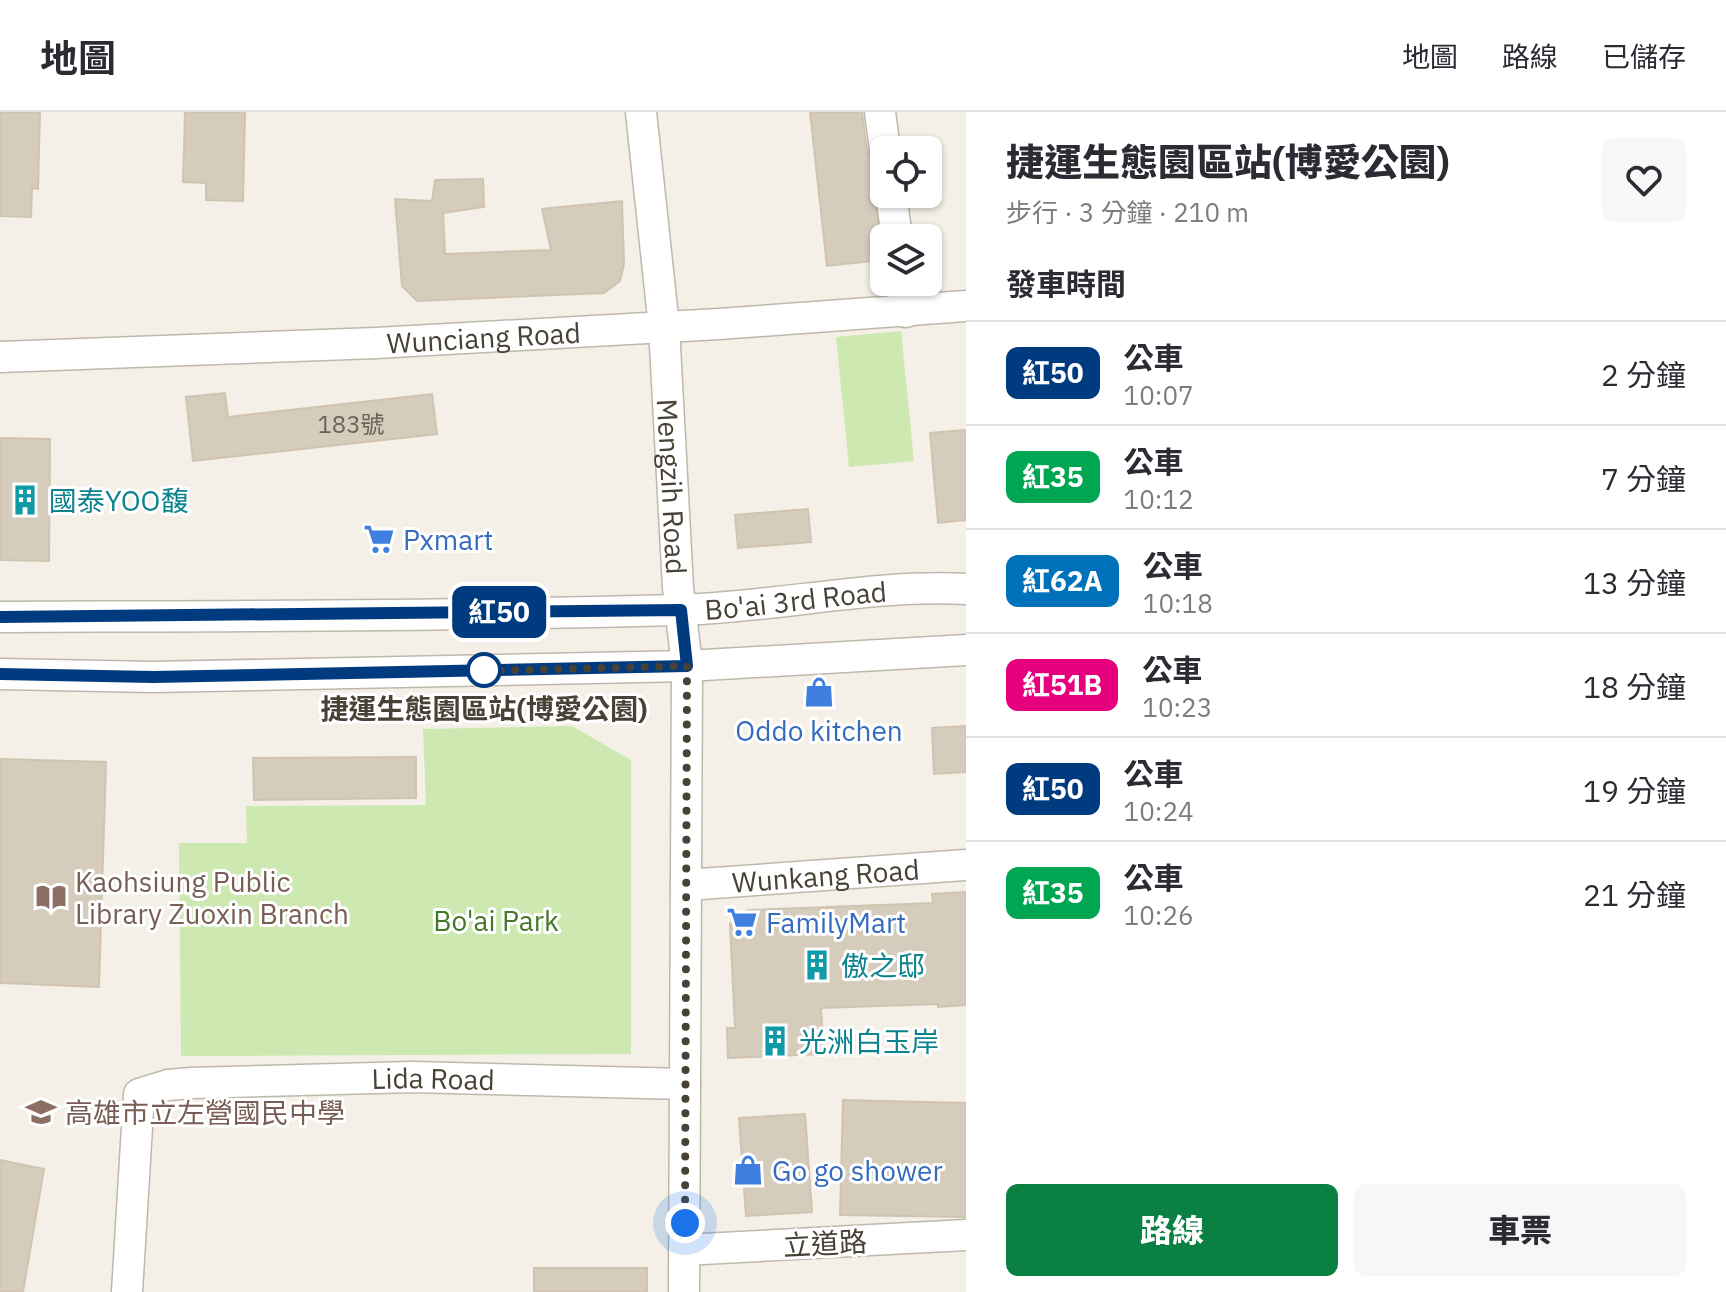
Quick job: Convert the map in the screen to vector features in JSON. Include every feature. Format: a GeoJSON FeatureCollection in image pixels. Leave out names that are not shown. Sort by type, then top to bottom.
{"type":"FeatureCollection","features":[{"type":"Feature","properties":{"kind":"street","name":"Mengzih Road"},"geometry":{"type":"LineString","coordinates":[[641,112],[664,327],[687,666],[684,1292]]}},
{"type":"Feature","properties":{"kind":"street"},"geometry":{"type":"LineString","coordinates":[[880,112],[883,136]]}},
{"type":"Feature","properties":{"kind":"street"},"geometry":{"type":"LineString","coordinates":[[904,296],[906,312]]}},
{"type":"Feature","properties":{"kind":"street","name":"Wunciang Road"},"geometry":{"type":"LineString","coordinates":[[0,357],[156,353],[664,327],[966,306]]}},
{"type":"Feature","properties":{"kind":"street","name":"Bo'ai 3rd Road"},"geometry":{"type":"LineString","coordinates":[[0,617],[681,610],[938,587],[966,589]]}},
{"type":"Feature","properties":{"kind":"street","name":"Bo'ai 3rd Road"},"geometry":{"type":"LineString","coordinates":[[0,674],[153,677],[687,666],[966,650]]}},
{"type":"Feature","properties":{"kind":"street","name":"Wunkang Road"},"geometry":{"type":"LineString","coordinates":[[686,885],[966,865]]}},
{"type":"Feature","properties":{"kind":"street","name":"Lida Road"},"geometry":{"type":"LineString","coordinates":[[127,1292],[139,1094],[168,1085],[191,1083],[412,1077],[685,1084]]}},
{"type":"Feature","properties":{"kind":"street","name":"立道路"},"geometry":{"type":"LineString","coordinates":[[684,1250],[966,1235]]}},
{"type":"Feature","properties":{"kind":"green space"},"geometry":{"type":"Polygon","coordinates":[[[901,331],[914,461],[849,467],[836,337],[901,331]]]}},
{"type":"Feature","properties":{"kind":"green space","name":"Bo'ai Park"},"geometry":{"type":"Polygon","coordinates":[[[572,726],[631,760],[631,1054],[181,1056],[179,843],[247,843],[246,806],[426,805],[423,729],[572,726]]]}},
{"type":"Feature","properties":{"kind":"building"},"geometry":{"type":"Polygon","coordinates":[[[0,112],[40,112],[38,189],[32,188],[31,217],[0,216],[0,112]]]}},
{"type":"Feature","properties":{"kind":"building"},"geometry":{"type":"Polygon","coordinates":[[[185,112],[245,112],[243,201],[206,200],[206,183],[183,182],[185,112]]]}},
{"type":"Feature","properties":{"kind":"building"},"geometry":{"type":"Polygon","coordinates":[[[810,112],[862,112],[870,159],[870,208],[877,208],[879,224],[870,224],[870,261],[827,266],[810,112]]]}},
{"type":"Feature","properties":{"kind":"building"},"geometry":{"type":"Polygon","coordinates":[[[483,179],[484,207],[443,213],[445,254],[551,250],[542,209],[622,201],[624,264],[620,281],[604,293],[417,301],[402,286],[395,199],[432,201],[435,180],[483,179]]]}},
{"type":"Feature","properties":{"kind":"building"},"geometry":{"type":"Polygon","coordinates":[[[225,393],[228,417],[432,394],[437,434],[193,461],[186,397],[225,393]]]}},
{"type":"Feature","properties":{"kind":"building"},"geometry":{"type":"Polygon","coordinates":[[[966,430],[966,520],[938,523],[930,433],[966,430]]]}},
{"type":"Feature","properties":{"kind":"building","name":"國泰YOO馥"},"geometry":{"type":"Polygon","coordinates":[[[0,438],[50,439],[49,561],[0,560],[0,438]]]}},
{"type":"Feature","properties":{"kind":"building"},"geometry":{"type":"Polygon","coordinates":[[[808,509],[811,542],[738,548],[735,515],[808,509]]]}},
{"type":"Feature","properties":{"kind":"building"},"geometry":{"type":"Polygon","coordinates":[[[966,726],[966,772],[934,774],[932,728],[966,726]]]}},
{"type":"Feature","properties":{"kind":"building"},"geometry":{"type":"Polygon","coordinates":[[[416,757],[416,798],[254,800],[253,758],[416,757]]]}},
{"type":"Feature","properties":{"kind":"building","name":"Kaohsiung Public Library Zuoxin Branch"},"geometry":{"type":"Polygon","coordinates":[[[1,759],[106,762],[99,987],[0,983],[1,759]]]}},
{"type":"Feature","properties":{"kind":"building","name":"傲之邸"},"geometry":{"type":"Polygon","coordinates":[[[966,892],[966,1005],[821,1008],[824,1054],[728,1058],[727,1028],[735,1028],[730,924],[737,915],[748,910],[933,903],[932,894],[966,892]]]}},
{"type":"Feature","properties":{"kind":"building"},"geometry":{"type":"Polygon","coordinates":[[[843,1100],[966,1103],[966,1217],[840,1215],[843,1100]]]}},
{"type":"Feature","properties":{"kind":"building"},"geometry":{"type":"Polygon","coordinates":[[[805,1114],[812,1212],[746,1216],[739,1118],[805,1114]]]}},
{"type":"Feature","properties":{"kind":"building"},"geometry":{"type":"Polygon","coordinates":[[[0,1160],[44,1169],[23,1292],[0,1292],[0,1160]]]}},
{"type":"Feature","properties":{"kind":"building"},"geometry":{"type":"Polygon","coordinates":[[[534,1268],[647,1268],[647,1292],[534,1292],[534,1268]]]}},
{"type":"Feature","properties":{"kind":"bus line","name":"紅50"},"geometry":{"type":"LineString","coordinates":[[0,617],[681,610],[687,666],[153,677],[0,674]]}},
{"type":"Feature","properties":{"kind":"place","name":"國泰YOO馥"},"geometry":{"type":"Point","coordinates":[25,500]}},
{"type":"Feature","properties":{"kind":"place","name":"Pxmart"},"geometry":{"type":"Point","coordinates":[379,539]}},
{"type":"Feature","properties":{"kind":"place","name":"捷運生態園區站(博愛公園)"},"geometry":{"type":"Point","coordinates":[484,670]}},
{"type":"Feature","properties":{"kind":"place","name":"Oddo kitchen"},"geometry":{"type":"Point","coordinates":[819,692]}},
{"type":"Feature","properties":{"kind":"place","name":"Kaohsiung Public Library Zuoxin Branch"},"geometry":{"type":"Point","coordinates":[51,897]}},
{"type":"Feature","properties":{"kind":"place","name":"FamilyMart"},"geometry":{"type":"Point","coordinates":[742,922]}},
{"type":"Feature","properties":{"kind":"place","name":"傲之邸"},"geometry":{"type":"Point","coordinates":[817,965]}},
{"type":"Feature","properties":{"kind":"place","name":"光洲白玉岸"},"geometry":{"type":"Point","coordinates":[775,1041]}},
{"type":"Feature","properties":{"kind":"place","name":"高雄市立左營國民中學"},"geometry":{"type":"Point","coordinates":[41,1112]}},
{"type":"Feature","properties":{"kind":"place","name":"Go go shower"},"geometry":{"type":"Point","coordinates":[748,1170]}},
{"type":"Feature","properties":{"kind":"route"},"geometry":{"type":"LineString","coordinates":[[484,670],[478,671],[687,666],[685,1223]]}}]}
